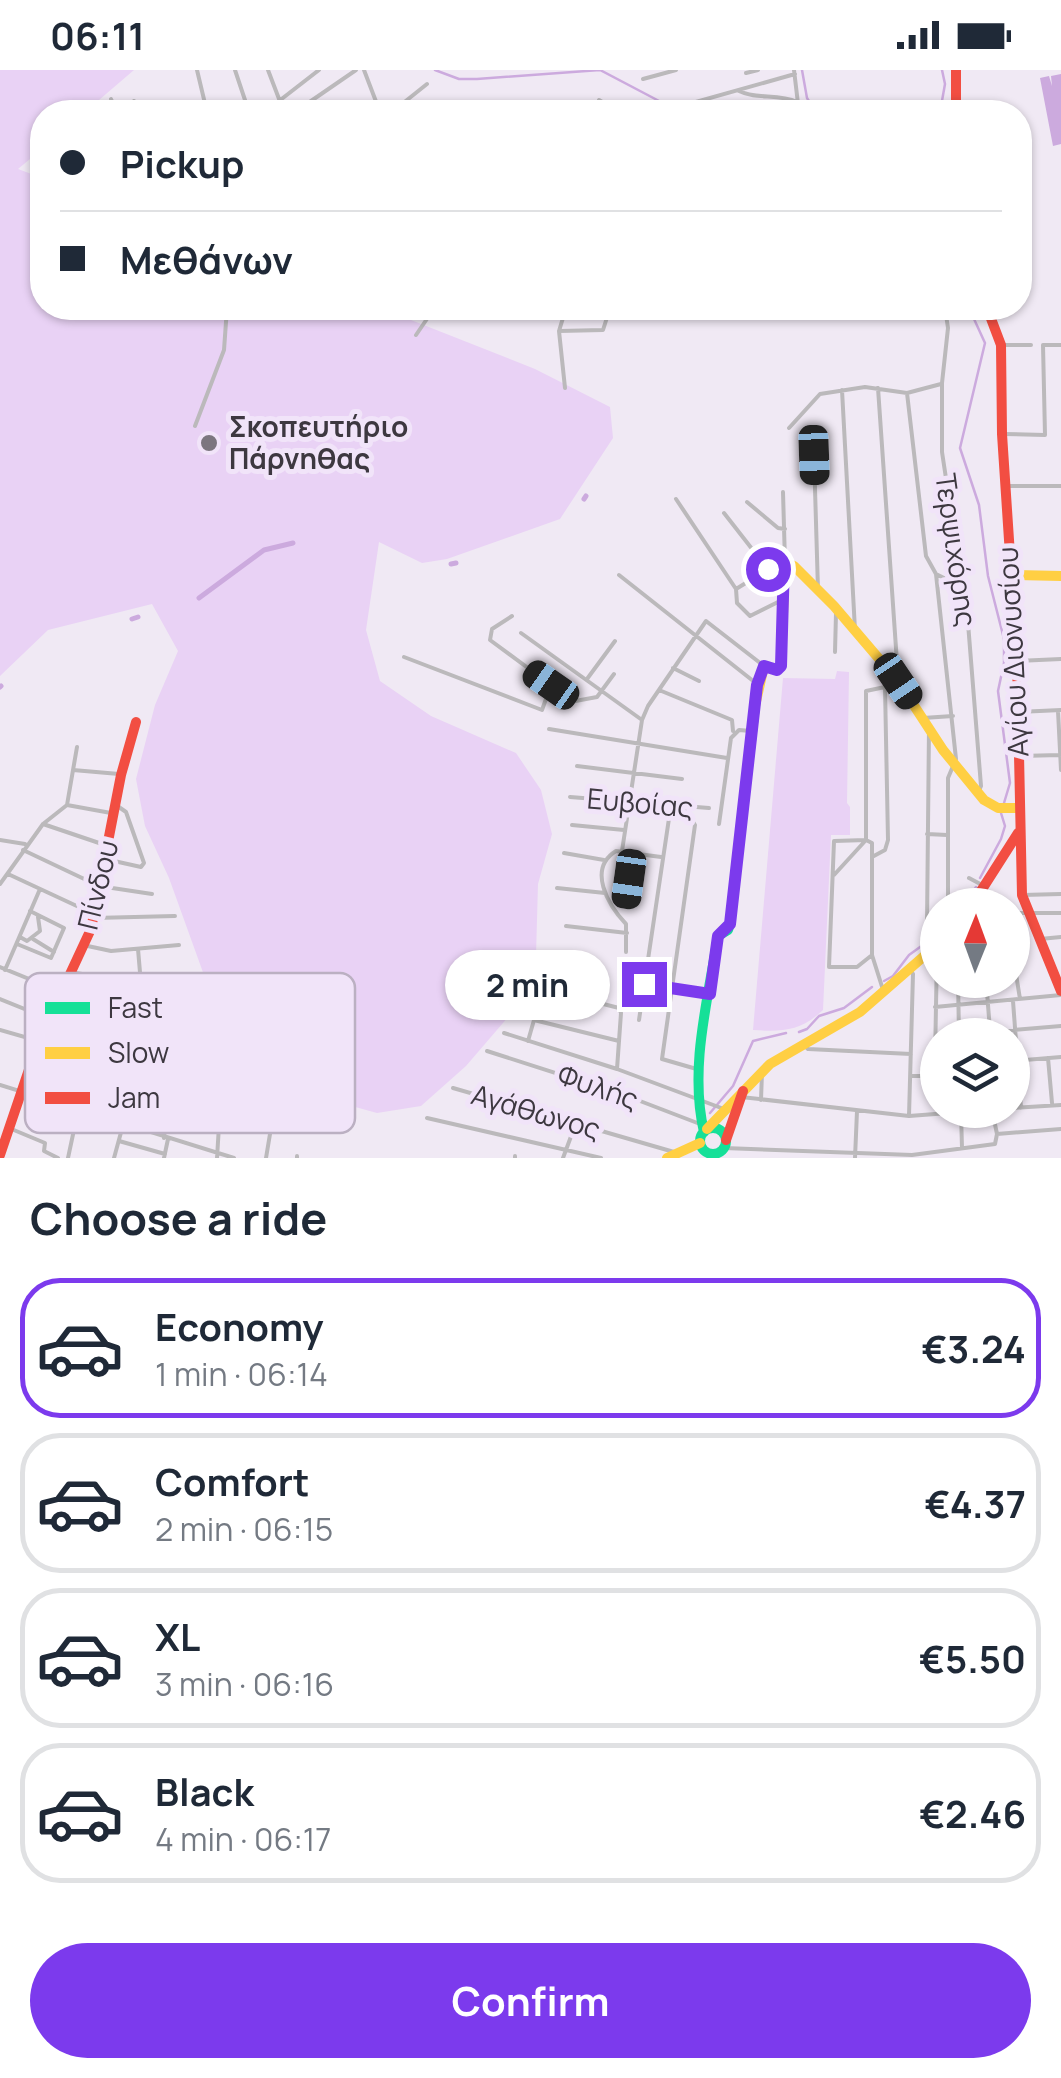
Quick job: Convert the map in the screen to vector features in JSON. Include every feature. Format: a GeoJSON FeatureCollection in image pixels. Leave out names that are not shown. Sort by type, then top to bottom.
{"type":"FeatureCollection","features":[{"type":"Feature","properties":{"kind":"street"},"geometry":{"type":"LineString","coordinates":[[197,70],[204,100]]}},
{"type":"Feature","properties":{"kind":"street"},"geometry":{"type":"LineString","coordinates":[[235,70],[245,100]]}},
{"type":"Feature","properties":{"kind":"street"},"geometry":{"type":"LineString","coordinates":[[268,70],[280,100]]}},
{"type":"Feature","properties":{"kind":"street"},"geometry":{"type":"LineString","coordinates":[[281,100],[320,70]]}},
{"type":"Feature","properties":{"kind":"street"},"geometry":{"type":"LineString","coordinates":[[313,100],[356,70]]}},
{"type":"Feature","properties":{"kind":"street"},"geometry":{"type":"LineString","coordinates":[[364,70],[375,100]]}},
{"type":"Feature","properties":{"kind":"street"},"geometry":{"type":"LineString","coordinates":[[643,79],[676,70]]}},
{"type":"Feature","properties":{"kind":"street"},"geometry":{"type":"LineString","coordinates":[[746,74],[758,70]]}},
{"type":"Feature","properties":{"kind":"street"},"geometry":{"type":"LineString","coordinates":[[956,70],[956,100]]}},
{"type":"Feature","properties":{"kind":"street"},"geometry":{"type":"LineString","coordinates":[[703,100],[794,72],[797,100]]}},
{"type":"Feature","properties":{"kind":"street"},"geometry":{"type":"LineString","coordinates":[[407,100],[427,84]]}},
{"type":"Feature","properties":{"kind":"street"},"geometry":{"type":"LineString","coordinates":[[738,90],[746,95],[791,100]]}},
{"type":"Feature","properties":{"kind":"street"},"geometry":{"type":"LineString","coordinates":[[195,426],[224,350],[226,320]]}},
{"type":"Feature","properties":{"kind":"street"},"geometry":{"type":"LineString","coordinates":[[416,336],[426,320]]}},
{"type":"Feature","properties":{"kind":"street"},"geometry":{"type":"LineString","coordinates":[[562,320],[559,331],[564,388]]}},
{"type":"Feature","properties":{"kind":"street"},"geometry":{"type":"LineString","coordinates":[[559,331],[603,330],[606,320]]}},
{"type":"Feature","properties":{"kind":"street","name":"Τερψιχόρης"},"geometry":{"type":"LineString","coordinates":[[947,320],[942,384],[945,483],[973,675],[981,786],[978,793]]}},
{"type":"Feature","properties":{"kind":"street","name":"Αγίου Διονυσίου"},"geometry":{"type":"LineString","coordinates":[[992,320],[1001,345],[1002,434],[1017,661],[1018,756],[1008,808],[1018,832],[1022,888]]}},
{"type":"Feature","properties":{"kind":"street"},"geometry":{"type":"LineString","coordinates":[[1001,345],[1031,345]]}},
{"type":"Feature","properties":{"kind":"street"},"geometry":{"type":"LineString","coordinates":[[1002,434],[1045,435],[1043,345],[1061,345]]}},
{"type":"Feature","properties":{"kind":"street"},"geometry":{"type":"LineString","coordinates":[[789,428],[816,396],[878,388],[907,393],[942,384]]}},
{"type":"Feature","properties":{"kind":"street"},"geometry":{"type":"LineString","coordinates":[[878,388],[896,679]]}},
{"type":"Feature","properties":{"kind":"street"},"geometry":{"type":"LineString","coordinates":[[842,390],[855,630]]}},
{"type":"Feature","properties":{"kind":"street"},"geometry":{"type":"LineString","coordinates":[[907,393],[926,556],[936,574],[953,716],[956,759],[948,778],[948,888]]}},
{"type":"Feature","properties":{"kind":"street"},"geometry":{"type":"LineString","coordinates":[[814,455],[818,591]]}},
{"type":"Feature","properties":{"kind":"street"},"geometry":{"type":"LineString","coordinates":[[1005,486],[1061,486]]}},
{"type":"Feature","properties":{"kind":"street"},"geometry":{"type":"LineString","coordinates":[[622,851],[642,720],[706,621],[764,666],[780,668],[783,492]]}},
{"type":"Feature","properties":{"kind":"street"},"geometry":{"type":"LineString","coordinates":[[676,498],[736,590],[736,603],[750,616],[784,600]]}},
{"type":"Feature","properties":{"kind":"street"},"geometry":{"type":"LineString","coordinates":[[747,502],[778,528],[785,528]]}},
{"type":"Feature","properties":{"kind":"street"},"geometry":{"type":"LineString","coordinates":[[724,512],[768,569]]}},
{"type":"Feature","properties":{"kind":"street"},"geometry":{"type":"LineString","coordinates":[[736,590],[784,562],[794,566],[836,608],[896,679],[978,793],[1008,808]]}},
{"type":"Feature","properties":{"kind":"street"},"geometry":{"type":"LineString","coordinates":[[936,574],[962,586]]}},
{"type":"Feature","properties":{"kind":"street"},"geometry":{"type":"LineString","coordinates":[[1010,575],[1061,576]]}},
{"type":"Feature","properties":{"kind":"street"},"geometry":{"type":"LineString","coordinates":[[619,576],[757,685]]}},
{"type":"Feature","properties":{"kind":"street"},"geometry":{"type":"LineString","coordinates":[[835,652],[836,608]]}},
{"type":"Feature","properties":{"kind":"street"},"geometry":{"type":"LineString","coordinates":[[404,657],[542,710],[551,685],[490,640],[492,629],[512,616]]}},
{"type":"Feature","properties":{"kind":"street"},"geometry":{"type":"LineString","coordinates":[[521,633],[642,720]]}},
{"type":"Feature","properties":{"kind":"street"},"geometry":{"type":"LineString","coordinates":[[587,679],[616,641]]}},
{"type":"Feature","properties":{"kind":"street"},"geometry":{"type":"LineString","coordinates":[[1017,661],[1061,659]]}},
{"type":"Feature","properties":{"kind":"street"},"geometry":{"type":"LineString","coordinates":[[764,666],[757,685],[730,924],[718,936],[700,1070],[697,1099],[708,1156],[723,1149],[912,1156],[995,1144],[995,1128]]}},
{"type":"Feature","properties":{"kind":"street"},"geometry":{"type":"LineString","coordinates":[[673,668],[699,681]]}},
{"type":"Feature","properties":{"kind":"street"},"geometry":{"type":"LineString","coordinates":[[548,696],[584,701],[598,696],[614,674]]}},
{"type":"Feature","properties":{"kind":"street"},"geometry":{"type":"LineString","coordinates":[[832,878],[866,840],[865,696],[870,688],[885,686],[896,679]]}},
{"type":"Feature","properties":{"kind":"street"},"geometry":{"type":"LineString","coordinates":[[872,856],[885,850],[888,840],[885,686]]}},
{"type":"Feature","properties":{"kind":"street"},"geometry":{"type":"LineString","coordinates":[[658,690],[732,720],[734,732],[727,758],[720,824]]}},
{"type":"Feature","properties":{"kind":"street"},"geometry":{"type":"LineString","coordinates":[[1018,712],[1059,710],[1061,770]]}},
{"type":"Feature","properties":{"kind":"street"},"geometry":{"type":"LineString","coordinates":[[925,723],[953,716]]}},
{"type":"Feature","properties":{"kind":"street","name":"Πίνδου"},"geometry":{"type":"LineString","coordinates":[[70,972],[94,916],[120,774],[136,722]]}},
{"type":"Feature","properties":{"kind":"street"},"geometry":{"type":"LineString","coordinates":[[925,723],[927,888]]}},
{"type":"Feature","properties":{"kind":"street"},"geometry":{"type":"LineString","coordinates":[[549,729],[727,758]]}},
{"type":"Feature","properties":{"kind":"street"},"geometry":{"type":"LineString","coordinates":[[734,732],[752,731]]}},
{"type":"Feature","properties":{"kind":"street"},"geometry":{"type":"LineString","coordinates":[[0,884],[43,824],[67,805],[77,747]]}},
{"type":"Feature","properties":{"kind":"street"},"geometry":{"type":"LineString","coordinates":[[1018,756],[1060,755]]}},
{"type":"Feature","properties":{"kind":"street"},"geometry":{"type":"LineString","coordinates":[[577,766],[682,779]]}},
{"type":"Feature","properties":{"kind":"street"},"geometry":{"type":"LineString","coordinates":[[74,770],[120,774]]}},
{"type":"Feature","properties":{"kind":"street","name":"Ευβοίας"},"geometry":{"type":"LineString","coordinates":[[570,797],[709,808]]}},
{"type":"Feature","properties":{"kind":"street"},"geometry":{"type":"LineString","coordinates":[[67,805],[126,812],[144,863],[142,867],[105,860]]}},
{"type":"Feature","properties":{"kind":"street"},"geometry":{"type":"LineString","coordinates":[[639,1020],[671,805]]}},
{"type":"Feature","properties":{"kind":"street"},"geometry":{"type":"LineString","coordinates":[[683,806],[696,824],[662,1059],[700,1070]]}},
{"type":"Feature","properties":{"kind":"street"},"geometry":{"type":"LineString","coordinates":[[43,824],[109,847]]}},
{"type":"Feature","properties":{"kind":"street"},"geometry":{"type":"LineString","coordinates":[[572,825],[624,830]]}},
{"type":"Feature","properties":{"kind":"street"},"geometry":{"type":"LineString","coordinates":[[969,878],[984,886],[1018,832]]}},
{"type":"Feature","properties":{"kind":"street"},"geometry":{"type":"LineString","coordinates":[[927,834],[948,835]]}},
{"type":"Feature","properties":{"kind":"street"},"geometry":{"type":"LineString","coordinates":[[0,840],[25,848],[98,886],[152,894]]}},
{"type":"Feature","properties":{"kind":"street"},"geometry":{"type":"LineString","coordinates":[[872,955],[856,967],[829,966],[834,841],[872,843],[872,955],[884,994]]}},
{"type":"Feature","properties":{"kind":"street"},"geometry":{"type":"LineString","coordinates":[[626,952],[626,924],[614,912],[605,893],[604,860],[616,851],[661,857]]}},
{"type":"Feature","properties":{"kind":"street"},"geometry":{"type":"LineString","coordinates":[[564,853],[604,860]]}},
{"type":"Feature","properties":{"kind":"street"},"geometry":{"type":"LineString","coordinates":[[626,905],[633,853]]}},
{"type":"Feature","properties":{"kind":"street"},"geometry":{"type":"LineString","coordinates":[[8,874],[94,916],[175,916]]}},
{"type":"Feature","properties":{"kind":"street"},"geometry":{"type":"LineString","coordinates":[[557,888],[605,893]]}},
{"type":"Feature","properties":{"kind":"street"},"geometry":{"type":"LineString","coordinates":[[2,968],[17,944],[40,889]]}},
{"type":"Feature","properties":{"kind":"street"},"geometry":{"type":"LineString","coordinates":[[1030,895],[1061,894]]}},
{"type":"Feature","properties":{"kind":"street"},"geometry":{"type":"LineString","coordinates":[[17,944],[51,958],[64,928],[30,912]]}},
{"type":"Feature","properties":{"kind":"street"},"geometry":{"type":"LineString","coordinates":[[1030,912],[1061,913]]}},
{"type":"Feature","properties":{"kind":"street","name":"Αγίου Διονυσίου"},"geometry":{"type":"LineString","coordinates":[[1030,912],[1061,993]]}},
{"type":"Feature","properties":{"kind":"street"},"geometry":{"type":"LineString","coordinates":[[20,937],[27,941],[42,929],[37,915]]}},
{"type":"Feature","properties":{"kind":"street"},"geometry":{"type":"LineString","coordinates":[[566,926],[627,934]]}},
{"type":"Feature","properties":{"kind":"street"},"geometry":{"type":"LineString","coordinates":[[33,937],[34,943],[54,952]]}},
{"type":"Feature","properties":{"kind":"street"},"geometry":{"type":"LineString","coordinates":[[1040,939],[1061,937]]}},
{"type":"Feature","properties":{"kind":"street"},"geometry":{"type":"LineString","coordinates":[[84,945],[111,950],[179,945]]}},
{"type":"Feature","properties":{"kind":"street"},"geometry":{"type":"LineString","coordinates":[[138,949],[143,973]]}},
{"type":"Feature","properties":{"kind":"street"},"geometry":{"type":"LineString","coordinates":[[672,1156],[703,1132],[762,1072],[860,1012],[920,961]]}},
{"type":"Feature","properties":{"kind":"street"},"geometry":{"type":"LineString","coordinates":[[910,970],[910,1116]]}},
{"type":"Feature","properties":{"kind":"street"},"geometry":{"type":"LineString","coordinates":[[70,972],[76,973]]}},
{"type":"Feature","properties":{"kind":"street"},"geometry":{"type":"LineString","coordinates":[[644,984],[710,994]]}},
{"type":"Feature","properties":{"kind":"street"},"geometry":{"type":"LineString","coordinates":[[556,992],[619,1008],[622,1013],[618,1069]]}},
{"type":"Feature","properties":{"kind":"street"},"geometry":{"type":"LineString","coordinates":[[936,1006],[1017,1001],[1061,993]]}},
{"type":"Feature","properties":{"kind":"street"},"geometry":{"type":"LineString","coordinates":[[936,998],[936,1018]]}},
{"type":"Feature","properties":{"kind":"street"},"geometry":{"type":"LineString","coordinates":[[958,998],[958,1018]]}},
{"type":"Feature","properties":{"kind":"street"},"geometry":{"type":"LineString","coordinates":[[988,998],[989,1018]]}},
{"type":"Feature","properties":{"kind":"street"},"geometry":{"type":"LineString","coordinates":[[1016,1018],[1017,998]]}},
{"type":"Feature","properties":{"kind":"street"},"geometry":{"type":"LineString","coordinates":[[0,1000],[25,1012]]}},
{"type":"Feature","properties":{"kind":"street"},"geometry":{"type":"LineString","coordinates":[[528,1041],[534,1020],[620,1041]]}},
{"type":"Feature","properties":{"kind":"street"},"geometry":{"type":"LineString","coordinates":[[1030,1029],[1061,1026]]}},
{"type":"Feature","properties":{"kind":"street"},"geometry":{"type":"LineString","coordinates":[[0,1032],[25,1040]]}},
{"type":"Feature","properties":{"kind":"street"},"geometry":{"type":"LineString","coordinates":[[504,1033],[618,1069],[724,1109]]}},
{"type":"Feature","properties":{"kind":"street"},"geometry":{"type":"LineString","coordinates":[[803,1044],[808,1049],[912,1054]]}},
{"type":"Feature","properties":{"kind":"street","name":"Φυλής"},"geometry":{"type":"LineString","coordinates":[[487,1051],[627,1096],[703,1132]]}},
{"type":"Feature","properties":{"kind":"street"},"geometry":{"type":"LineString","coordinates":[[1030,1060],[1061,1057]]}},
{"type":"Feature","properties":{"kind":"street"},"geometry":{"type":"LineString","coordinates":[[1048,1058],[1052,1105]]}},
{"type":"Feature","properties":{"kind":"street"},"geometry":{"type":"LineString","coordinates":[[761,1100],[762,1072]]}},
{"type":"Feature","properties":{"kind":"street"},"geometry":{"type":"LineString","coordinates":[[912,1076],[920,1076]]}},
{"type":"Feature","properties":{"kind":"street","name":"Πίνδου"},"geometry":{"type":"LineString","coordinates":[[0,1154],[25,1082]]}},
{"type":"Feature","properties":{"kind":"street"},"geometry":{"type":"LineString","coordinates":[[0,1084],[25,1093]]}},
{"type":"Feature","properties":{"kind":"street","name":"Αγάθωνος"},"geometry":{"type":"LineString","coordinates":[[453,1088],[576,1122],[672,1156]]}},
{"type":"Feature","properties":{"kind":"street"},"geometry":{"type":"LineString","coordinates":[[742,1093],[761,1100],[920,1115]]}},
{"type":"Feature","properties":{"kind":"street"},"geometry":{"type":"LineString","coordinates":[[723,1149],[742,1093]]}},
{"type":"Feature","properties":{"kind":"street"},"geometry":{"type":"LineString","coordinates":[[1030,1107],[1061,1105]]}},
{"type":"Feature","properties":{"kind":"street"},"geometry":{"type":"LineString","coordinates":[[856,1156],[857,1111]]}},
{"type":"Feature","properties":{"kind":"street"},"geometry":{"type":"LineString","coordinates":[[427,1118],[600,1158]]}},
{"type":"Feature","properties":{"kind":"street"},"geometry":{"type":"LineString","coordinates":[[563,1158],[576,1122]]}},
{"type":"Feature","properties":{"kind":"street"},"geometry":{"type":"LineString","coordinates":[[9,1128],[45,1143],[44,1151],[58,1158]]}},
{"type":"Feature","properties":{"kind":"street"},"geometry":{"type":"LineString","coordinates":[[961,1128],[962,1148]]}},
{"type":"Feature","properties":{"kind":"street"},"geometry":{"type":"LineString","coordinates":[[997,1134],[1061,1128]]}},
{"type":"Feature","properties":{"kind":"street"},"geometry":{"type":"LineString","coordinates":[[703,1132],[719,1129],[723,1149]]}},
{"type":"Feature","properties":{"kind":"street"},"geometry":{"type":"LineString","coordinates":[[68,1158],[73,1133]]}},
{"type":"Feature","properties":{"kind":"street"},"geometry":{"type":"LineString","coordinates":[[114,1158],[121,1133]]}},
{"type":"Feature","properties":{"kind":"street"},"geometry":{"type":"LineString","coordinates":[[151,1133],[234,1158]]}},
{"type":"Feature","properties":{"kind":"street"},"geometry":{"type":"LineString","coordinates":[[119,1141],[165,1156],[166,1133]]}},
{"type":"Feature","properties":{"kind":"street"},"geometry":{"type":"LineString","coordinates":[[266,1158],[270,1133]]}},
{"type":"Feature","properties":{"kind":"street"},"geometry":{"type":"LineString","coordinates":[[802,1150],[802,1158]]}},
{"type":"Feature","properties":{"kind":"street"},"geometry":{"type":"LineString","coordinates":[[0,1154],[9,1158]]}},
{"type":"Feature","properties":{"kind":"shaded area"},"geometry":{"type":"Polygon","coordinates":[[[0,70],[134,70],[99,100],[30,100],[30,159],[18,169],[30,174],[30,320],[411,320],[535,369],[610,407],[613,438],[560,519],[447,559],[422,563],[379,542],[366,630],[380,681],[431,716],[516,753],[541,790],[552,834],[538,884],[536,956],[515,1009],[466,1066],[421,1106],[377,1113],[355,1107],[355,973],[203,973],[169,878],[145,826],[136,779],[155,705],[178,651],[152,604],[48,630],[0,676],[0,70]]]}},
{"type":"Feature","properties":{"kind":"shaded area"},"geometry":{"type":"Polygon","coordinates":[[[1061,74],[1061,144],[1053,146],[1040,78],[1049,76],[1052,86],[1051,76],[1061,74]]]}},
{"type":"Feature","properties":{"kind":"shaded area"},"geometry":{"type":"Polygon","coordinates":[[[837,671],[849,672],[850,835],[831,835],[823,1010],[791,1029],[753,1030],[783,678],[835,679],[837,671]]]}},
{"type":"Feature","properties":{"kind":"waterway"},"geometry":{"type":"LineString","coordinates":[[435,70],[459,79],[600,70],[657,100]]}},
{"type":"Feature","properties":{"kind":"waterway"},"geometry":{"type":"LineString","coordinates":[[802,70],[808,100]]}},
{"type":"Feature","properties":{"kind":"waterway"},"geometry":{"type":"LineString","coordinates":[[942,70],[942,100]]}},
{"type":"Feature","properties":{"kind":"waterway"},"geometry":{"type":"LineString","coordinates":[[974,320],[985,343],[960,448],[979,505],[988,576],[1004,639],[998,691],[1010,783],[1001,813],[1005,826],[1001,839],[980,878]]}},
{"type":"Feature","properties":{"kind":"waterway"},"geometry":{"type":"LineString","coordinates":[[199,598],[264,550],[293,543]]}},
{"type":"Feature","properties":{"kind":"waterway"},"geometry":{"type":"LineString","coordinates":[[451,564],[456,563]]}},
{"type":"Feature","properties":{"kind":"waterway"},"geometry":{"type":"LineString","coordinates":[[132,619],[138,617]]}},
{"type":"Feature","properties":{"kind":"waterway"},"geometry":{"type":"LineString","coordinates":[[884,981],[920,947]]}},
{"type":"Feature","properties":{"kind":"waterway"},"geometry":{"type":"LineString","coordinates":[[799,1032],[819,1016],[844,1008],[872,987]]}},
{"type":"Feature","properties":{"kind":"waterway"},"geometry":{"type":"LineString","coordinates":[[710,1113],[733,1086],[753,1041],[786,1033]]}},
{"type":"Feature","properties":{"kind":"traffic: fast"},"geometry":{"type":"LineString","coordinates":[[704,1132],[699,1059],[718,936],[730,924],[755,706]]}},
{"type":"Feature","properties":{"kind":"traffic: fast"},"geometry":{"type":"LineString","coordinates":[[713,1128],[722,1132],[726,1141],[722,1150],[713,1154],[704,1150],[700,1141],[704,1132],[713,1128]]}},
{"type":"Feature","properties":{"kind":"traffic: slow"},"geometry":{"type":"LineString","coordinates":[[755,706],[764,666],[777,670],[781,665],[785,562],[794,566],[834,606],[898,681],[943,750],[984,800],[998,808],[1018,808]]}},
{"type":"Feature","properties":{"kind":"traffic: slow"},"geometry":{"type":"LineString","coordinates":[[1010,575],[1061,576]]}},
{"type":"Feature","properties":{"kind":"traffic: slow"},"geometry":{"type":"LineString","coordinates":[[707,1129],[770,1064],[860,1012],[920,960]]}},
{"type":"Feature","properties":{"kind":"traffic: slow"},"geometry":{"type":"LineString","coordinates":[[667,1158],[700,1143]]}},
{"type":"Feature","properties":{"kind":"traffic: jam"},"geometry":{"type":"LineString","coordinates":[[956,70],[956,100]]}},
{"type":"Feature","properties":{"kind":"traffic: jam"},"geometry":{"type":"LineString","coordinates":[[992,320],[1001,345],[1002,434],[1017,661],[1022,895],[1061,991]]}},
{"type":"Feature","properties":{"kind":"traffic: jam"},"geometry":{"type":"LineString","coordinates":[[71,973],[91,929],[121,775],[136,722]]}},
{"type":"Feature","properties":{"kind":"traffic: jam"},"geometry":{"type":"LineString","coordinates":[[983,888],[1018,833]]}},
{"type":"Feature","properties":{"kind":"traffic: jam"},"geometry":{"type":"LineString","coordinates":[[0,1155],[25,1081]]}},
{"type":"Feature","properties":{"kind":"traffic: jam"},"geometry":{"type":"LineString","coordinates":[[726,1140],[743,1091]]}},
{"type":"Feature","properties":{"kind":"place","name":"Σκοπευτήριο Πάρνηθας"},"geometry":{"type":"Point","coordinates":[209,443]}},
{"type":"Feature","properties":{"kind":"route"},"geometry":{"type":"LineString","coordinates":[[644,984],[710,994],[718,936],[730,924],[757,685],[764,666],[777,670],[781,666],[784,562],[768,569]]}}]}
